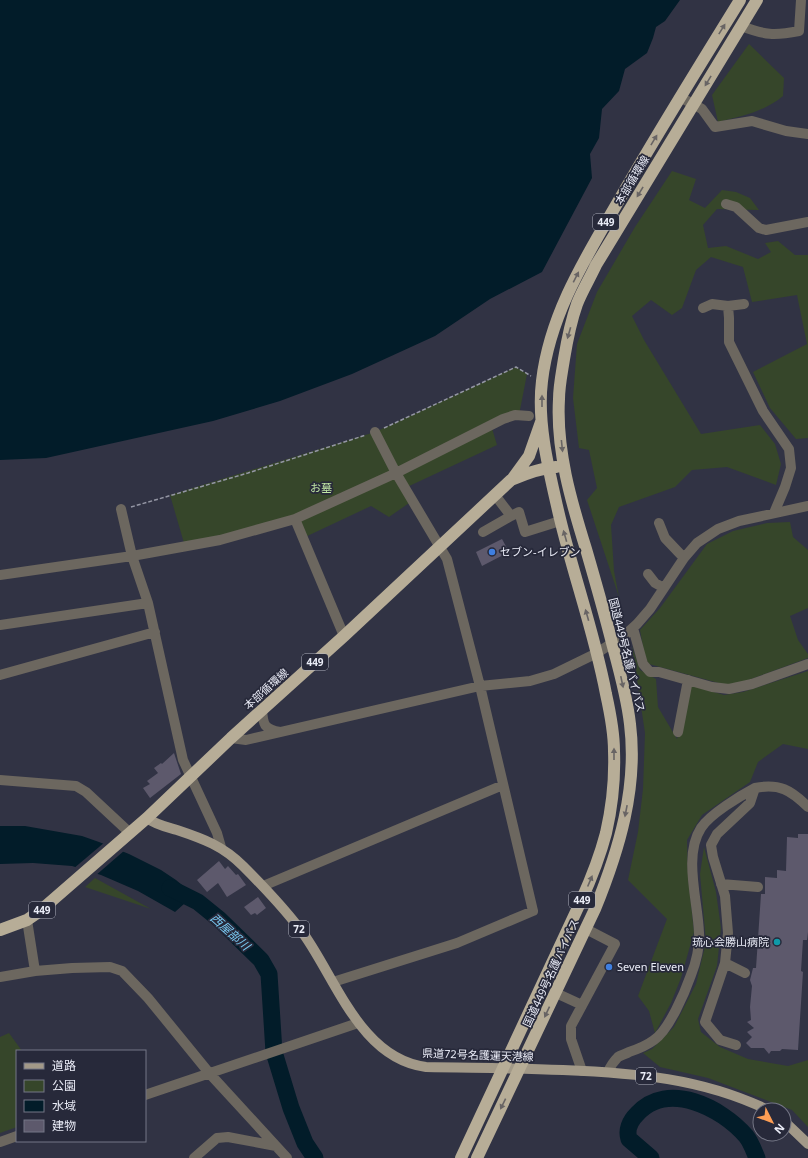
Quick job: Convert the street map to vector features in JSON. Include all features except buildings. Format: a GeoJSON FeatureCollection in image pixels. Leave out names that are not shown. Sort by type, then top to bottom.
{"type":"FeatureCollection","features":[{"type":"Feature","properties":{"kind":"highway","name":"本部循環線"},"geometry":{"type":"LineString","coordinates":[[548,467],[542,420],[542,382],[550,339],[564,299],[589,253],[680,97],[740,0]]}},
{"type":"Feature","properties":{"kind":"highway","name":"本部循環線"},"geometry":{"type":"LineString","coordinates":[[0,930],[27,920],[40,911],[118,844],[511,480],[548,467],[564,466],[559,418],[559,399],[567,342],[577,304],[596,265],[757,0]]}},
{"type":"Feature","properties":{"kind":"highway"},"geometry":{"type":"LineString","coordinates":[[511,480],[529,456],[542,420]]}},
{"type":"Feature","properties":{"kind":"highway","name":"国道449号名護バイパス"},"geometry":{"type":"LineString","coordinates":[[477,1158],[556,993],[608,878],[621,837],[629,798],[632,757],[630,724],[620,673],[571,500],[564,466]]}},
{"type":"Feature","properties":{"kind":"highway","name":"国道449号名護バイパス"},"geometry":{"type":"LineString","coordinates":[[461,1158],[593,874],[606,833],[612,796],[614,749],[611,720],[597,653],[560,521],[548,467]]}},
{"type":"Feature","properties":{"kind":"main road","name":"県道72号名護運天港線"},"geometry":{"type":"LineString","coordinates":[[147,818],[154,823],[201,838],[221,847],[231,854],[263,886],[304,935],[319,957],[358,1023],[382,1048],[399,1059],[408,1063],[426,1067],[608,1072],[655,1076],[687,1082],[727,1094],[752,1104]]}},
{"type":"Feature","properties":{"kind":"main road"},"geometry":{"type":"LineString","coordinates":[[792,1128],[808,1144]]}},
{"type":"Feature","properties":{"kind":"street"},"geometry":{"type":"LineString","coordinates":[[741,26],[758,32],[778,35],[799,31],[801,0]]}},
{"type":"Feature","properties":{"kind":"street"},"geometry":{"type":"LineString","coordinates":[[680,97],[702,109],[715,128],[752,122],[786,131],[808,134]]}},
{"type":"Feature","properties":{"kind":"street"},"geometry":{"type":"LineString","coordinates":[[726,204],[736,207],[759,228],[766,230],[808,222]]}},
{"type":"Feature","properties":{"kind":"street"},"geometry":{"type":"LineString","coordinates":[[703,308],[712,304],[728,306],[744,304]]}},
{"type":"Feature","properties":{"kind":"street"},"geometry":{"type":"LineString","coordinates":[[728,306],[729,342],[763,411],[788,449],[791,468],[774,513]]}},
{"type":"Feature","properties":{"kind":"street"},"geometry":{"type":"LineString","coordinates":[[0,575],[132,556],[220,540],[295,519],[396,473],[503,419],[515,415],[529,416]]}},
{"type":"Feature","properties":{"kind":"street"},"geometry":{"type":"LineString","coordinates":[[333,982],[457,943],[533,911],[480,686],[447,559],[396,473],[375,432]]}},
{"type":"Feature","properties":{"kind":"street"},"geometry":{"type":"LineString","coordinates":[[495,495],[511,516]]}},
{"type":"Feature","properties":{"kind":"street"},"geometry":{"type":"LineString","coordinates":[[231,738],[246,740],[344,716],[480,686],[530,681],[554,674],[597,653],[612,644],[632,628],[650,609],[684,558],[697,543],[718,529],[739,521],[808,506]]}},
{"type":"Feature","properties":{"kind":"street"},"geometry":{"type":"LineString","coordinates":[[121,509],[132,556],[148,603],[183,760],[217,833],[221,847]]}},
{"type":"Feature","properties":{"kind":"street"},"geometry":{"type":"LineString","coordinates":[[482,532],[519,512],[525,532],[560,521]]}},
{"type":"Feature","properties":{"kind":"street"},"geometry":{"type":"LineString","coordinates":[[295,519],[344,636]]}},
{"type":"Feature","properties":{"kind":"street"},"geometry":{"type":"LineString","coordinates":[[659,522],[665,538],[684,558]]}},
{"type":"Feature","properties":{"kind":"street"},"geometry":{"type":"LineString","coordinates":[[648,574],[655,583],[664,588]]}},
{"type":"Feature","properties":{"kind":"street"},"geometry":{"type":"LineString","coordinates":[[0,625],[148,603]]}},
{"type":"Feature","properties":{"kind":"street"},"geometry":{"type":"LineString","coordinates":[[632,628],[643,664],[650,672],[659,672],[712,686],[729,689],[752,684],[808,664]]}},
{"type":"Feature","properties":{"kind":"street"},"geometry":{"type":"LineString","coordinates":[[0,675],[155,632]]}},
{"type":"Feature","properties":{"kind":"street"},"geometry":{"type":"LineString","coordinates":[[678,732],[688,680]]}},
{"type":"Feature","properties":{"kind":"street"},"geometry":{"type":"LineString","coordinates":[[262,709],[263,722],[269,730],[281,732]]}},
{"type":"Feature","properties":{"kind":"street"},"geometry":{"type":"LineString","coordinates":[[0,780],[76,786],[96,800],[130,833]]}},
{"type":"Feature","properties":{"kind":"street"},"geometry":{"type":"LineString","coordinates":[[263,886],[503,785]]}},
{"type":"Feature","properties":{"kind":"street"},"geometry":{"type":"LineString","coordinates":[[608,1072],[610,1066],[619,1056],[642,1048],[655,1040],[666,1026],[677,1007],[691,974],[697,953],[700,934],[693,869],[694,849],[696,838],[702,827],[714,815],[755,788],[766,785],[781,787],[794,795],[808,807]]}},
{"type":"Feature","properties":{"kind":"street"},"geometry":{"type":"LineString","coordinates":[[736,1045],[720,1040],[705,1022],[726,963],[728,933],[725,896],[713,858],[711,845],[717,834],[750,803],[755,788]]}},
{"type":"Feature","properties":{"kind":"street"},"geometry":{"type":"LineString","coordinates":[[721,884],[758,887]]}},
{"type":"Feature","properties":{"kind":"street"},"geometry":{"type":"LineString","coordinates":[[27,920],[35,971]]}},
{"type":"Feature","properties":{"kind":"street"},"geometry":{"type":"LineString","coordinates":[[582,1071],[571,1039],[571,1026],[615,944],[586,928]]}},
{"type":"Feature","properties":{"kind":"street"},"geometry":{"type":"LineString","coordinates":[[726,963],[745,973]]}},
{"type":"Feature","properties":{"kind":"street"},"geometry":{"type":"LineString","coordinates":[[0,977],[35,971],[110,967],[122,971],[148,998],[210,1074],[287,1158]]}},
{"type":"Feature","properties":{"kind":"street"},"geometry":{"type":"LineString","coordinates":[[556,993],[582,1005]]}},
{"type":"Feature","properties":{"kind":"street"},"geometry":{"type":"LineString","coordinates":[[146,1095],[358,1023]]}},
{"type":"Feature","properties":{"kind":"street"},"geometry":{"type":"LineString","coordinates":[[0,1142],[16,1136]]}},
{"type":"Feature","properties":{"kind":"street"},"geometry":{"type":"LineString","coordinates":[[194,1158],[217,1138],[228,1137],[276,1146]]}},
{"type":"Feature","properties":{"kind":"path"},"geometry":{"type":"LineString","coordinates":[[121,509],[248,473],[375,432],[516,368],[533,377]]}},
{"type":"Feature","properties":{"kind":"green space"},"geometry":{"type":"Polygon","coordinates":[[[749,44],[784,78],[783,96],[760,110],[718,122],[712,95],[749,44]]]}},
{"type":"Feature","properties":{"kind":"green space"},"geometry":{"type":"Polygon","coordinates":[[[672,171],[696,179],[689,200],[705,208],[722,190],[736,192],[750,198],[759,210],[717,209],[703,225],[708,248],[726,246],[758,259],[771,252],[765,243],[778,241],[795,255],[808,255],[808,438],[796,439],[770,408],[753,372],[807,344],[797,295],[752,302],[743,267],[711,257],[696,270],[682,308],[672,315],[651,300],[632,316],[644,340],[701,434],[760,425],[775,444],[781,464],[776,485],[727,467],[692,470],[675,487],[619,507],[611,525],[614,571],[619,597],[587,500],[597,488],[589,450],[579,448],[573,398],[577,344],[597,292],[635,227],[672,171]]]}},
{"type":"Feature","properties":{"kind":"green space","name":"お墓"},"geometry":{"type":"Polygon","coordinates":[[[516,367],[527,374],[519,415],[491,425],[497,445],[405,488],[412,501],[389,517],[371,506],[303,538],[296,519],[184,543],[170,495],[375,432],[516,367]]]}},
{"type":"Feature","properties":{"kind":"green space"},"geometry":{"type":"Polygon","coordinates":[[[790,522],[793,537],[808,550],[808,608],[790,616],[798,640],[808,654],[808,658],[746,681],[726,685],[649,664],[645,658],[640,630],[660,608],[707,544],[733,531],[767,523],[790,522]]]}},
{"type":"Feature","properties":{"kind":"green space"},"geometry":{"type":"Polygon","coordinates":[[[632,646],[640,670],[656,679],[658,707],[677,739],[691,685],[724,695],[743,692],[808,671],[808,749],[783,744],[758,762],[750,782],[702,815],[687,840],[688,876],[694,932],[681,978],[671,1003],[655,1033],[649,1011],[638,996],[667,919],[628,880],[638,832],[643,789],[645,733],[632,646]]]}},
{"type":"Feature","properties":{"kind":"green space"},"geometry":{"type":"Polygon","coordinates":[[[704,847],[716,892],[721,928],[717,966],[698,1019],[701,1032],[720,1047],[748,1059],[788,1066],[808,1060],[808,1127],[792,1110],[792,1102],[771,1102],[708,1078],[660,1067],[643,1053],[652,1049],[674,1027],[696,984],[706,942],[700,874],[704,847]]]}},
{"type":"Feature","properties":{"kind":"green space"},"geometry":{"type":"Polygon","coordinates":[[[95,878],[151,909],[85,887],[95,878]]]}},
{"type":"Feature","properties":{"kind":"green space"},"geometry":{"type":"Polygon","coordinates":[[[9,1033],[21,1050],[16,1050],[16,1127],[0,1133],[0,1037],[9,1033]]]}},
{"type":"Feature","properties":{"kind":"water"},"geometry":{"type":"Polygon","coordinates":[[[0,0],[680,0],[665,21],[656,27],[647,53],[625,69],[619,91],[602,109],[599,138],[590,154],[592,178],[542,272],[490,299],[435,336],[352,374],[280,401],[213,421],[46,458],[0,460],[0,0]]]}},
{"type":"Feature","properties":{"kind":"water"},"geometry":{"type":"Polygon","coordinates":[[[0,826],[25,826],[82,836],[99,842],[129,854],[161,870],[194,895],[175,912],[138,891],[101,875],[72,866],[33,863],[0,864],[0,826]]]}},
{"type":"Feature","properties":{"kind":"pier"},"geometry":{"type":"Polygon","coordinates":[[[105,842],[125,850],[95,876],[73,869],[105,842]]]}},
{"type":"Feature","properties":{"kind":"waterway","name":"西屋部川"},"geometry":{"type":"LineString","coordinates":[[170,888],[198,902],[219,919],[261,960],[269,974],[274,1052],[291,1108],[305,1143],[315,1158]]}},
{"type":"Feature","properties":{"kind":"waterway","name":"西屋部川"},"geometry":{"type":"LineString","coordinates":[[651,1158],[629,1139],[628,1129],[632,1120],[637,1114],[650,1104],[664,1099],[679,1099],[694,1102],[723,1116],[746,1136],[757,1158]]}},
{"type":"Feature","properties":{"kind":"place","name":"セブン-イレブン"},"geometry":{"type":"Point","coordinates":[492,552]}},
{"type":"Feature","properties":{"kind":"place","name":"琉心会勝山病院"},"geometry":{"type":"Point","coordinates":[777,942]}},
{"type":"Feature","properties":{"kind":"place","name":"Seven Eleven"},"geometry":{"type":"Point","coordinates":[609,967]}}]}
